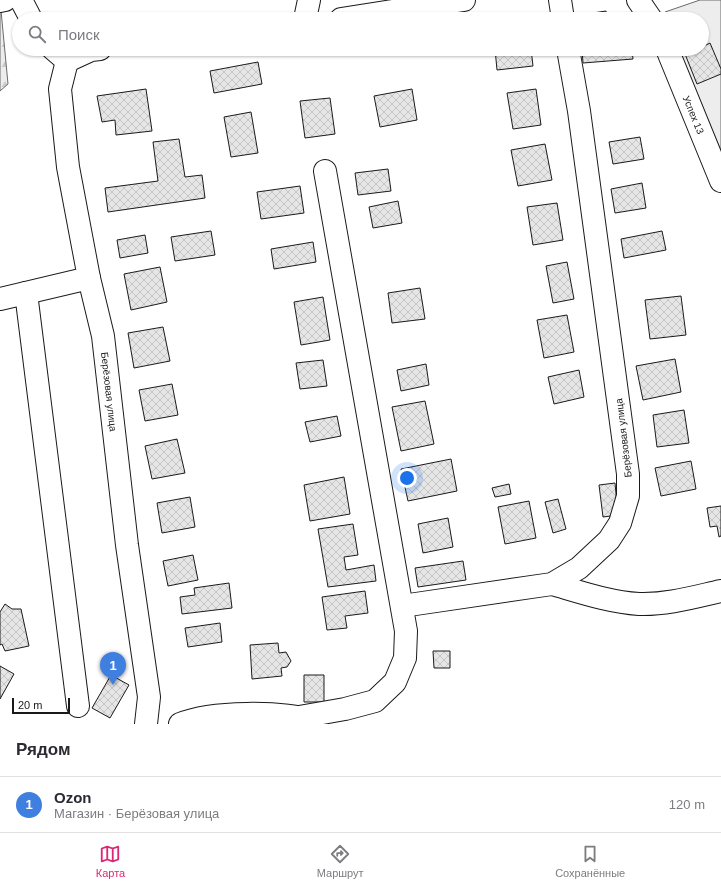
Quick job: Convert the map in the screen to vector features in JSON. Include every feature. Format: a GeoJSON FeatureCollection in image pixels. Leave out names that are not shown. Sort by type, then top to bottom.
{"type":"FeatureCollection","features":[{"type":"Feature","properties":{"kind":"street"},"geometry":{"type":"LineString","coordinates":[[0,1],[5,0]]}},
{"type":"Feature","properties":{"kind":"street"},"geometry":{"type":"LineString","coordinates":[[21,0],[27,12]]}},
{"type":"Feature","properties":{"kind":"street"},"geometry":{"type":"LineString","coordinates":[[306,12],[309,0]]}},
{"type":"Feature","properties":{"kind":"street"},"geometry":{"type":"LineString","coordinates":[[387,12],[464,0]]}},
{"type":"Feature","properties":{"kind":"street"},"geometry":{"type":"LineString","coordinates":[[560,0],[562,12]]}},
{"type":"Feature","properties":{"kind":"street"},"geometry":{"type":"LineString","coordinates":[[638,0],[646,12]]}},
{"type":"Feature","properties":{"kind":"street","name":"Берёзовая улица"},"geometry":{"type":"LineString","coordinates":[[60,56],[60,96],[68,167],[89,278],[103,336],[127,545],[140,624],[149,697],[146,724]]}},
{"type":"Feature","properties":{"kind":"street","name":"Берёзовая улица"},"geometry":{"type":"LineString","coordinates":[[402,606],[552,584],[579,568],[609,540],[620,523],[628,496],[628,474],[579,111],[569,56]]}},
{"type":"Feature","properties":{"kind":"street","name":"Успех 13"},"geometry":{"type":"LineString","coordinates":[[670,56],[721,181]]}},
{"type":"Feature","properties":{"kind":"street"},"geometry":{"type":"LineString","coordinates":[[180,724],[226,714],[299,717],[345,709],[375,701],[395,682],[405,658],[406,632],[402,606],[325,171]]}},
{"type":"Feature","properties":{"kind":"street"},"geometry":{"type":"LineString","coordinates":[[0,299],[89,278]]}},
{"type":"Feature","properties":{"kind":"street"},"geometry":{"type":"LineString","coordinates":[[26,293],[78,706]]}},
{"type":"Feature","properties":{"kind":"street"},"geometry":{"type":"LineString","coordinates":[[552,584],[603,598],[639,604],[675,602],[721,591]]}},
{"type":"Feature","properties":{"kind":"street"},"geometry":{"type":"LineString","coordinates":[[299,717],[324,724]]}},
{"type":"Feature","properties":{"kind":"green space"},"geometry":{"type":"Polygon","coordinates":[[[0,0],[8,84],[0,91],[0,0]]]}},
{"type":"Feature","properties":{"kind":"green space"},"geometry":{"type":"Polygon","coordinates":[[[700,0],[721,0],[721,154],[682,56],[709,56],[709,12],[665,12],[700,0]]]}},
{"type":"Feature","properties":{"kind":"building"},"geometry":{"type":"Polygon","coordinates":[[[709,44],[721,69],[721,74],[697,84],[686,56],[709,56],[709,44]]]}},
{"type":"Feature","properties":{"kind":"building"},"geometry":{"type":"Polygon","coordinates":[[[496,56],[532,56],[533,66],[497,70],[496,56]]]}},
{"type":"Feature","properties":{"kind":"building"},"geometry":{"type":"Polygon","coordinates":[[[582,56],[633,56],[633,59],[583,63],[582,56]]]}},
{"type":"Feature","properties":{"kind":"building"},"geometry":{"type":"Polygon","coordinates":[[[258,62],[262,84],[214,93],[210,71],[258,62]]]}},
{"type":"Feature","properties":{"kind":"building"},"geometry":{"type":"Polygon","coordinates":[[[146,89],[152,131],[116,135],[115,120],[102,122],[97,96],[146,89]]]}},
{"type":"Feature","properties":{"kind":"building"},"geometry":{"type":"Polygon","coordinates":[[[412,89],[417,120],[380,127],[374,96],[412,89]]]}},
{"type":"Feature","properties":{"kind":"building"},"geometry":{"type":"Polygon","coordinates":[[[536,89],[541,125],[513,129],[507,93],[536,89]]]}},
{"type":"Feature","properties":{"kind":"building"},"geometry":{"type":"Polygon","coordinates":[[[330,98],[335,134],[305,138],[300,101],[330,98]]]}},
{"type":"Feature","properties":{"kind":"building"},"geometry":{"type":"Polygon","coordinates":[[[251,112],[258,153],[231,157],[224,117],[251,112]]]}},
{"type":"Feature","properties":{"kind":"building"},"geometry":{"type":"Polygon","coordinates":[[[640,137],[644,159],[613,164],[609,142],[640,137]]]}},
{"type":"Feature","properties":{"kind":"building"},"geometry":{"type":"Polygon","coordinates":[[[179,139],[185,177],[202,175],[205,198],[108,212],[105,188],[158,181],[153,142],[179,139]]]}},
{"type":"Feature","properties":{"kind":"building"},"geometry":{"type":"Polygon","coordinates":[[[545,144],[552,180],[518,186],[511,150],[545,144]]]}},
{"type":"Feature","properties":{"kind":"building"},"geometry":{"type":"Polygon","coordinates":[[[388,169],[391,191],[358,195],[355,173],[388,169]]]}},
{"type":"Feature","properties":{"kind":"building"},"geometry":{"type":"Polygon","coordinates":[[[642,183],[646,208],[615,213],[611,189],[642,183]]]}},
{"type":"Feature","properties":{"kind":"building"},"geometry":{"type":"Polygon","coordinates":[[[300,186],[304,213],[261,219],[257,192],[300,186]]]}},
{"type":"Feature","properties":{"kind":"building"},"geometry":{"type":"Polygon","coordinates":[[[398,201],[402,223],[373,228],[369,207],[398,201]]]}},
{"type":"Feature","properties":{"kind":"building"},"geometry":{"type":"Polygon","coordinates":[[[557,203],[563,240],[533,245],[527,207],[557,203]]]}},
{"type":"Feature","properties":{"kind":"building"},"geometry":{"type":"Polygon","coordinates":[[[211,231],[215,255],[175,261],[171,237],[211,231]]]}},
{"type":"Feature","properties":{"kind":"building"},"geometry":{"type":"Polygon","coordinates":[[[662,231],[666,250],[624,258],[621,239],[662,231]]]}},
{"type":"Feature","properties":{"kind":"building"},"geometry":{"type":"Polygon","coordinates":[[[145,235],[148,253],[120,258],[117,240],[145,235]]]}},
{"type":"Feature","properties":{"kind":"building"},"geometry":{"type":"Polygon","coordinates":[[[313,242],[316,262],[274,269],[271,249],[313,242]]]}},
{"type":"Feature","properties":{"kind":"building"},"geometry":{"type":"Polygon","coordinates":[[[567,262],[574,299],[553,303],[546,266],[567,262]]]}},
{"type":"Feature","properties":{"kind":"building"},"geometry":{"type":"Polygon","coordinates":[[[160,267],[167,302],[131,310],[124,274],[160,267]]]}},
{"type":"Feature","properties":{"kind":"building"},"geometry":{"type":"Polygon","coordinates":[[[420,288],[425,319],[392,323],[388,293],[420,288]]]}},
{"type":"Feature","properties":{"kind":"building"},"geometry":{"type":"Polygon","coordinates":[[[681,296],[686,335],[650,339],[645,300],[681,296]]]}},
{"type":"Feature","properties":{"kind":"building"},"geometry":{"type":"Polygon","coordinates":[[[323,297],[330,340],[301,345],[294,302],[323,297]]]}},
{"type":"Feature","properties":{"kind":"building"},"geometry":{"type":"Polygon","coordinates":[[[567,315],[574,352],[544,358],[537,320],[567,315]]]}},
{"type":"Feature","properties":{"kind":"building"},"geometry":{"type":"Polygon","coordinates":[[[163,327],[170,361],[134,368],[128,333],[163,327]]]}},
{"type":"Feature","properties":{"kind":"building"},"geometry":{"type":"Polygon","coordinates":[[[675,359],[681,392],[643,400],[636,366],[675,359]]]}},
{"type":"Feature","properties":{"kind":"building"},"geometry":{"type":"Polygon","coordinates":[[[323,360],[327,386],[300,389],[296,363],[323,360]]]}},
{"type":"Feature","properties":{"kind":"building"},"geometry":{"type":"Polygon","coordinates":[[[426,364],[429,385],[401,391],[397,370],[426,364]]]}},
{"type":"Feature","properties":{"kind":"building"},"geometry":{"type":"Polygon","coordinates":[[[579,370],[584,397],[554,404],[548,377],[579,370]]]}},
{"type":"Feature","properties":{"kind":"building"},"geometry":{"type":"Polygon","coordinates":[[[172,384],[178,415],[145,421],[139,390],[172,384]]]}},
{"type":"Feature","properties":{"kind":"building"},"geometry":{"type":"Polygon","coordinates":[[[425,401],[434,444],[401,451],[392,407],[425,401]]]}},
{"type":"Feature","properties":{"kind":"building"},"geometry":{"type":"Polygon","coordinates":[[[684,410],[689,443],[657,447],[653,415],[684,410]]]}},
{"type":"Feature","properties":{"kind":"building"},"geometry":{"type":"Polygon","coordinates":[[[337,416],[341,436],[310,442],[305,422],[337,416]]]}},
{"type":"Feature","properties":{"kind":"building"},"geometry":{"type":"Polygon","coordinates":[[[177,439],[185,473],[152,479],[145,446],[177,439]]]}},
{"type":"Feature","properties":{"kind":"building"},"geometry":{"type":"Polygon","coordinates":[[[451,459],[457,491],[408,501],[401,469],[451,459]]]}},
{"type":"Feature","properties":{"kind":"building"},"geometry":{"type":"Polygon","coordinates":[[[691,461],[696,489],[661,496],[655,468],[691,461]]]}},
{"type":"Feature","properties":{"kind":"building"},"geometry":{"type":"Polygon","coordinates":[[[344,477],[350,514],[310,521],[304,485],[344,477]]]}},
{"type":"Feature","properties":{"kind":"building"},"geometry":{"type":"Polygon","coordinates":[[[615,483],[618,515],[603,517],[599,485],[615,483]]]}},
{"type":"Feature","properties":{"kind":"building"},"geometry":{"type":"Polygon","coordinates":[[[509,484],[511,494],[495,497],[492,488],[509,484]]]}},
{"type":"Feature","properties":{"kind":"building"},"geometry":{"type":"Polygon","coordinates":[[[190,497],[195,527],[162,533],[157,503],[190,497]]]}},
{"type":"Feature","properties":{"kind":"building"},"geometry":{"type":"Polygon","coordinates":[[[558,499],[566,529],[553,533],[545,502],[558,499]]]}},
{"type":"Feature","properties":{"kind":"building"},"geometry":{"type":"Polygon","coordinates":[[[529,501],[536,538],[505,544],[498,507],[529,501]]]}},
{"type":"Feature","properties":{"kind":"building"},"geometry":{"type":"Polygon","coordinates":[[[721,506],[721,536],[719,537],[717,526],[710,527],[707,508],[721,506]]]}},
{"type":"Feature","properties":{"kind":"building"},"geometry":{"type":"Polygon","coordinates":[[[448,518],[453,547],[423,553],[418,524],[448,518]]]}},
{"type":"Feature","properties":{"kind":"building"},"geometry":{"type":"Polygon","coordinates":[[[353,524],[358,555],[344,557],[346,570],[374,565],[376,581],[328,587],[318,529],[353,524]]]}},
{"type":"Feature","properties":{"kind":"building"},"geometry":{"type":"Polygon","coordinates":[[[193,555],[198,580],[168,586],[163,561],[193,555]]]}},
{"type":"Feature","properties":{"kind":"building"},"geometry":{"type":"Polygon","coordinates":[[[463,561],[466,580],[418,587],[415,568],[463,561]]]}},
{"type":"Feature","properties":{"kind":"building"},"geometry":{"type":"Polygon","coordinates":[[[229,583],[232,608],[182,614],[180,597],[195,595],[194,588],[229,583]]]}},
{"type":"Feature","properties":{"kind":"building"},"geometry":{"type":"Polygon","coordinates":[[[365,591],[368,613],[345,616],[347,628],[327,630],[322,597],[365,591]]]}},
{"type":"Feature","properties":{"kind":"building"},"geometry":{"type":"Polygon","coordinates":[[[5,604],[12,609],[21,609],[29,646],[5,651],[2,644],[0,645],[0,612],[5,604]]]}},
{"type":"Feature","properties":{"kind":"building"},"geometry":{"type":"Polygon","coordinates":[[[220,623],[222,642],[188,647],[185,628],[220,623]]]}},
{"type":"Feature","properties":{"kind":"building"},"geometry":{"type":"Polygon","coordinates":[[[278,643],[279,653],[286,652],[291,661],[287,667],[281,668],[282,676],[252,679],[250,645],[278,643]]]}},
{"type":"Feature","properties":{"kind":"building"},"geometry":{"type":"Polygon","coordinates":[[[433,651],[450,651],[450,668],[434,668],[433,651]]]}},
{"type":"Feature","properties":{"kind":"building"},"geometry":{"type":"Polygon","coordinates":[[[0,666],[14,674],[0,699],[0,666]]]}},
{"type":"Feature","properties":{"kind":"building"},"geometry":{"type":"Polygon","coordinates":[[[111,675],[129,685],[110,718],[92,708],[111,675]]]}},
{"type":"Feature","properties":{"kind":"building"},"geometry":{"type":"Polygon","coordinates":[[[304,675],[324,675],[324,702],[304,702],[304,675]]]}},
{"type":"Feature","properties":{"kind":"place","name":"Ozon"},"geometry":{"type":"Point","coordinates":[113,685]}}]}
